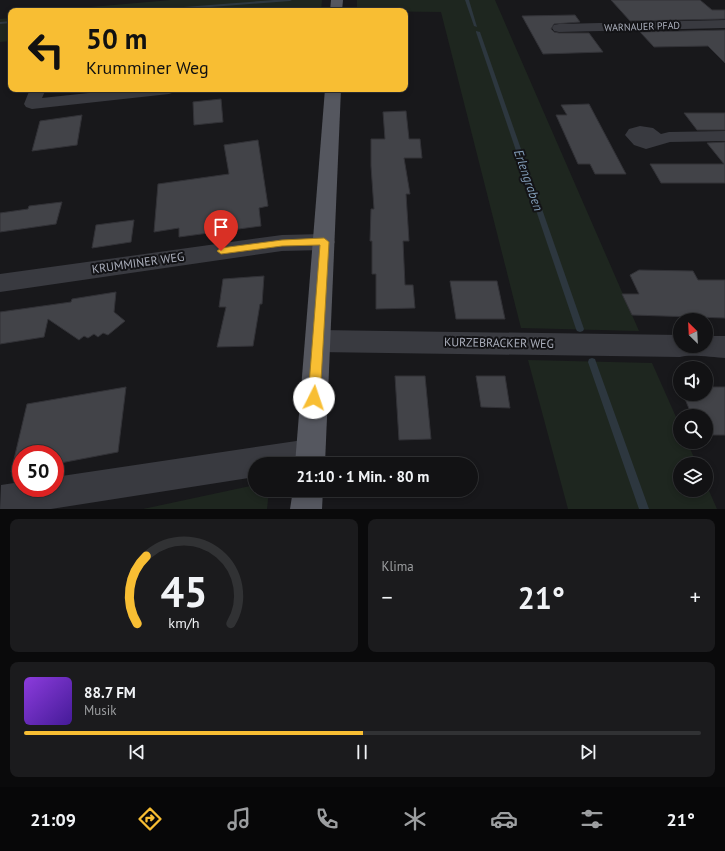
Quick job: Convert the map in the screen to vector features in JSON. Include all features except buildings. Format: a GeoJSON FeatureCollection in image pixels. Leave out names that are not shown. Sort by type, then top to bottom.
{"type":"FeatureCollection","features":[{"type":"Feature","properties":{"kind":"main road"},"geometry":{"type":"LineString","coordinates":[[310,457],[333,92]]}},
{"type":"Feature","properties":{"kind":"main road"},"geometry":{"type":"LineString","coordinates":[[306,509],[307,497]]}},
{"type":"Feature","properties":{"kind":"street","name":"WARNAUER PFAD"},"geometry":{"type":"LineString","coordinates":[[559,28],[725,24]]}},
{"type":"Feature","properties":{"kind":"street"},"geometry":{"type":"LineString","coordinates":[[37,92],[32,104],[142,92]]}},
{"type":"Feature","properties":{"kind":"street"},"geometry":{"type":"LineString","coordinates":[[659,138],[725,136]]}},
{"type":"Feature","properties":{"kind":"street","name":"KRUMMINER WEG"},"geometry":{"type":"LineString","coordinates":[[0,283],[282,243],[324,242]]}},
{"type":"Feature","properties":{"kind":"street","name":"KURZEBRACKER WEG"},"geometry":{"type":"LineString","coordinates":[[318,340],[673,346]]}},
{"type":"Feature","properties":{"kind":"street"},"geometry":{"type":"LineString","coordinates":[[713,347],[725,347]]}},
{"type":"Feature","properties":{"kind":"street"},"geometry":{"type":"LineString","coordinates":[[1,501],[248,467]]}},
{"type":"Feature","properties":{"kind":"shaded area"},"geometry":{"type":"Polygon","coordinates":[[[171,0],[322,0],[321,8],[79,8],[171,0]]]}},
{"type":"Feature","properties":{"kind":"shaded area"},"geometry":{"type":"Polygon","coordinates":[[[357,0],[495,0],[639,331],[521,328],[441,12],[408,12],[408,8],[357,8],[357,0]]]}},
{"type":"Feature","properties":{"kind":"shaded area"},"geometry":{"type":"Polygon","coordinates":[[[8,18],[8,41],[0,42],[0,19],[8,18]]]}},
{"type":"Feature","properties":{"kind":"shaded area"},"geometry":{"type":"Polygon","coordinates":[[[528,360],[652,363],[673,410],[673,449],[690,449],[694,457],[673,457],[673,497],[712,497],[717,509],[568,509],[528,360]]]}},
{"type":"Feature","properties":{"kind":"shaded area"},"geometry":{"type":"Polygon","coordinates":[[[248,486],[248,497],[268,497],[267,509],[143,509],[248,486]]]}},
{"type":"Feature","properties":{"kind":"waterway"},"geometry":{"type":"LineString","coordinates":[[184,8],[290,0]]}},
{"type":"Feature","properties":{"kind":"waterway","name":"Erlengraben"},"geometry":{"type":"LineString","coordinates":[[467,0],[476,26]]}},
{"type":"Feature","properties":{"kind":"waterway"},"geometry":{"type":"LineString","coordinates":[[0,23],[8,22]]}},
{"type":"Feature","properties":{"kind":"waterway","name":"Erlengraben"},"geometry":{"type":"LineString","coordinates":[[478,32],[580,329]]}},
{"type":"Feature","properties":{"kind":"waterway","name":"Erlengraben"},"geometry":{"type":"LineString","coordinates":[[592,362],[644,509]]}},
{"type":"Feature","properties":{"kind":"route"},"geometry":{"type":"LineString","coordinates":[[221,251],[282,243],[324,242],[314,398]]}}]}
